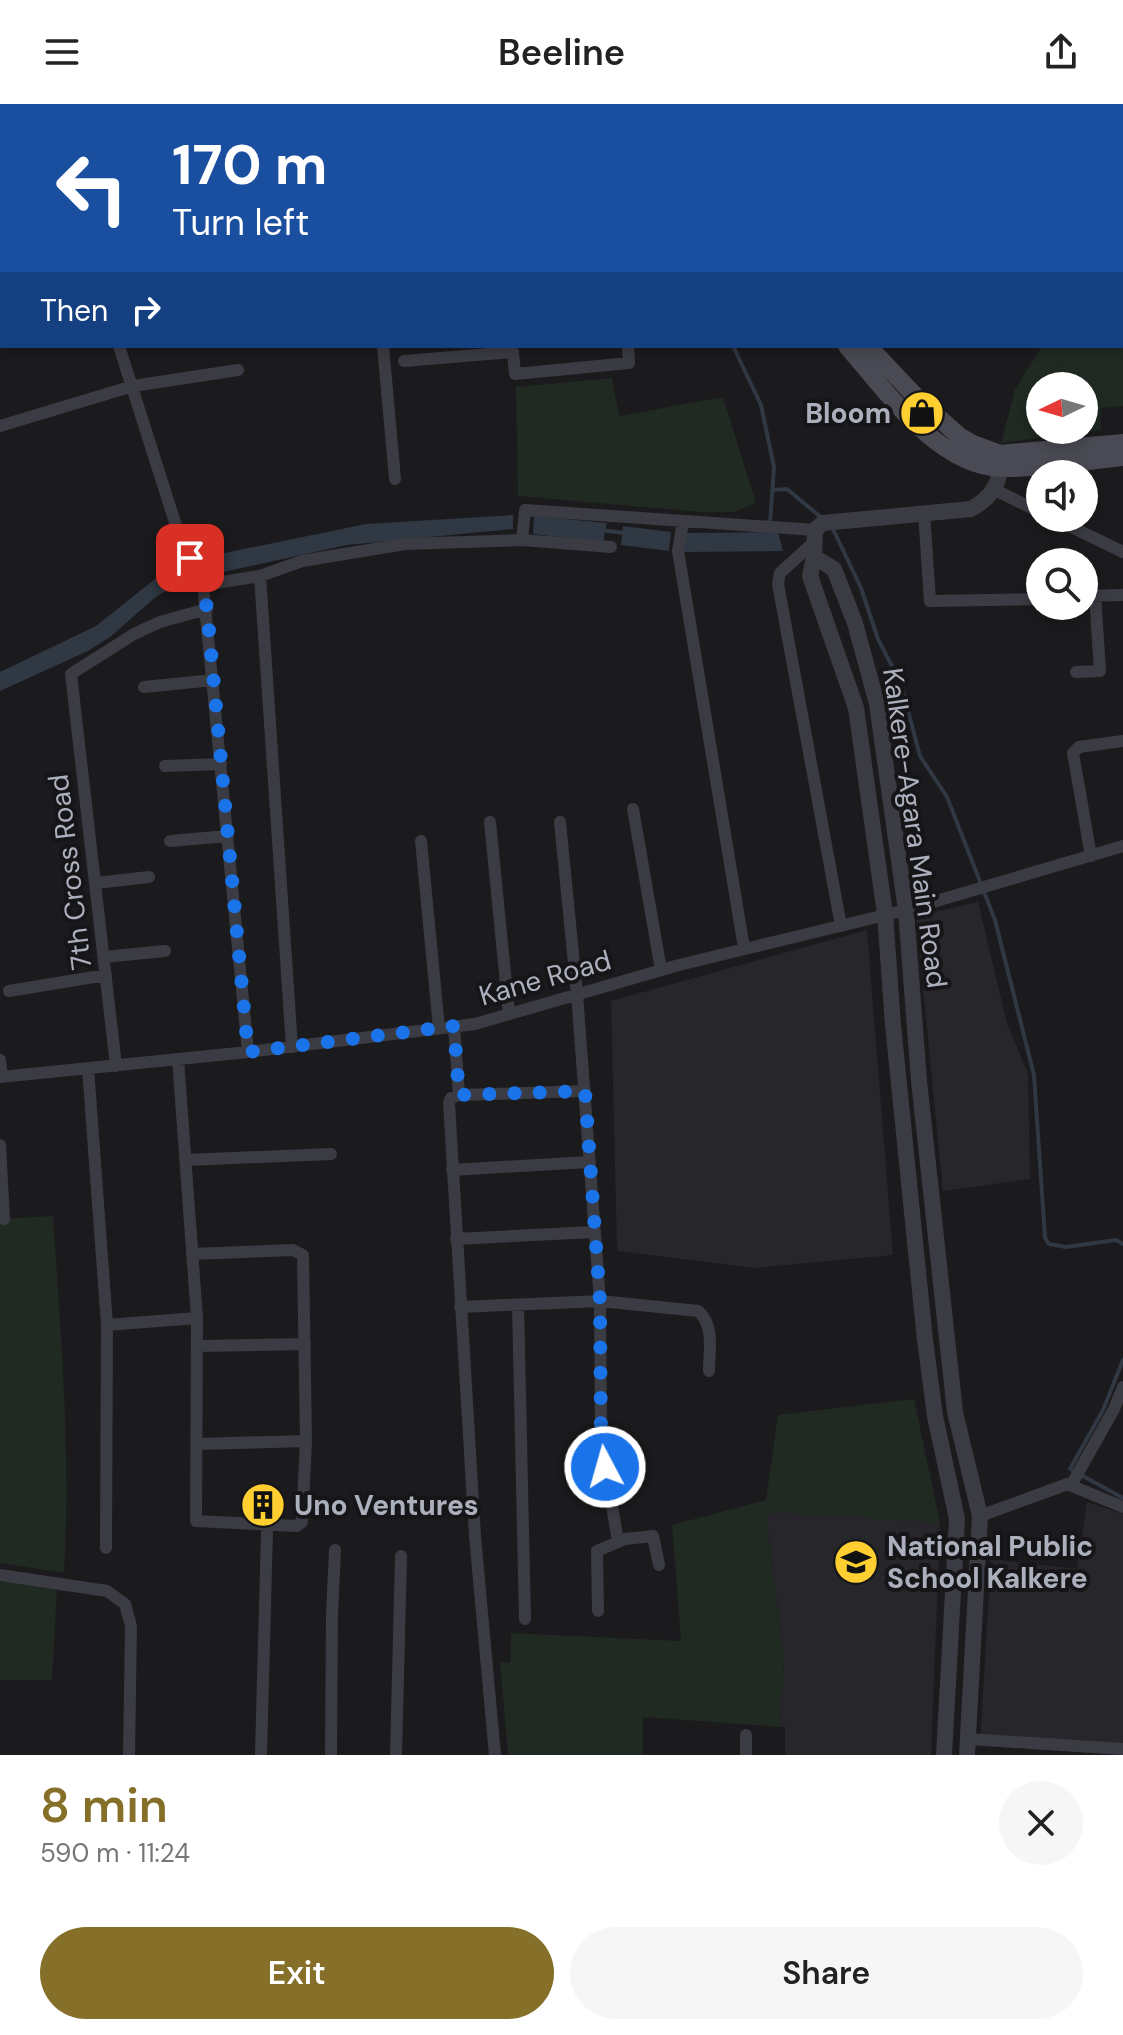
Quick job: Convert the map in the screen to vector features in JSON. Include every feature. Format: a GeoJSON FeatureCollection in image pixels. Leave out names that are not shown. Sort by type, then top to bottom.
{"type":"FeatureCollection","features":[{"type":"Feature","properties":{"kind":"main road"},"geometry":{"type":"LineString","coordinates":[[849,348],[907,415],[951,453],[978,465],[1123,443]]}},
{"type":"Feature","properties":{"kind":"main road"},"geometry":{"type":"LineString","coordinates":[[870,348],[918,399],[959,436],[1001,461],[1123,457]]}},
{"type":"Feature","properties":{"kind":"street"},"geometry":{"type":"LineString","coordinates":[[120,348],[179,535],[201,580],[207,609],[248,1052]]}},
{"type":"Feature","properties":{"kind":"street"},"geometry":{"type":"LineString","coordinates":[[383,348],[395,479]]}},
{"type":"Feature","properties":{"kind":"street"},"geometry":{"type":"LineString","coordinates":[[404,361],[513,352],[515,374],[629,363],[628,348]]}},
{"type":"Feature","properties":{"kind":"street"},"geometry":{"type":"LineString","coordinates":[[0,426],[133,386],[238,370]]}},
{"type":"Feature","properties":{"kind":"street"},"geometry":{"type":"LineString","coordinates":[[522,540],[525,510],[682,528],[820,535],[924,513],[971,509],[986,501],[995,490],[1001,461]]}},
{"type":"Feature","properties":{"kind":"street"},"geometry":{"type":"LineString","coordinates":[[995,490],[1026,505]]}},
{"type":"Feature","properties":{"kind":"street"},"geometry":{"type":"LineString","coordinates":[[924,513],[930,601],[1026,599]]}},
{"type":"Feature","properties":{"kind":"street"},"geometry":{"type":"LineString","coordinates":[[682,528],[678,551],[744,948]]}},
{"type":"Feature","properties":{"kind":"street"},"geometry":{"type":"LineString","coordinates":[[1082,532],[1123,552]]}},
{"type":"Feature","properties":{"kind":"street"},"geometry":{"type":"LineString","coordinates":[[820,535],[780,573],[778,584],[841,926]]}},
{"type":"Feature","properties":{"kind":"street","name":"Kalkere-Agara Main Road"},"geometry":{"type":"LineString","coordinates":[[820,535],[855,623],[877,704],[906,910],[919,1081],[955,1412],[980,1516],[968,1747]]}},
{"type":"Feature","properties":{"kind":"street","name":"Kalkere-Agara Main Road"},"geometry":{"type":"LineString","coordinates":[[820,535],[810,576],[856,708],[885,914],[893,1025],[925,1340],[935,1416],[957,1519],[944,1755]]}},
{"type":"Feature","properties":{"kind":"street"},"geometry":{"type":"LineString","coordinates":[[201,580],[260,576],[302,561],[405,544],[522,540],[611,547]]}},
{"type":"Feature","properties":{"kind":"street"},"geometry":{"type":"LineString","coordinates":[[260,576],[292,1047]]}},
{"type":"Feature","properties":{"kind":"street"},"geometry":{"type":"LineString","coordinates":[[1098,595],[1123,595]]}},
{"type":"Feature","properties":{"kind":"street","name":"7th Cross Road"},"geometry":{"type":"LineString","coordinates":[[116,1066],[71,674],[147,628],[207,609]]}},
{"type":"Feature","properties":{"kind":"street"},"geometry":{"type":"LineString","coordinates":[[1076,672],[1100,671],[1093,620]]}},
{"type":"Feature","properties":{"kind":"street"},"geometry":{"type":"LineString","coordinates":[[144,687],[213,680]]}},
{"type":"Feature","properties":{"kind":"street"},"geometry":{"type":"LineString","coordinates":[[1091,856],[1073,753],[1079,747],[1123,741]]}},
{"type":"Feature","properties":{"kind":"street"},"geometry":{"type":"LineString","coordinates":[[165,766],[221,764]]}},
{"type":"Feature","properties":{"kind":"street"},"geometry":{"type":"LineString","coordinates":[[633,809],[661,970]]}},
{"type":"Feature","properties":{"kind":"street"},"geometry":{"type":"LineString","coordinates":[[490,822],[509,1014]]}},
{"type":"Feature","properties":{"kind":"street"},"geometry":{"type":"LineString","coordinates":[[560,822],[577,994],[600,1301],[601,1442],[618,1541]]}},
{"type":"Feature","properties":{"kind":"street"},"geometry":{"type":"LineString","coordinates":[[170,841],[228,836]]}},
{"type":"Feature","properties":{"kind":"street"},"geometry":{"type":"LineString","coordinates":[[421,841],[439,1028]]}},
{"type":"Feature","properties":{"kind":"street","name":"Kane Road"},"geometry":{"type":"LineString","coordinates":[[1,1077],[248,1052],[475,1024],[744,948],[906,910],[1123,846]]}},
{"type":"Feature","properties":{"kind":"street"},"geometry":{"type":"LineString","coordinates":[[96,883],[149,877]]}},
{"type":"Feature","properties":{"kind":"street"},"geometry":{"type":"LineString","coordinates":[[104,957],[165,951]]}},
{"type":"Feature","properties":{"kind":"street"},"geometry":{"type":"LineString","coordinates":[[9,991],[106,975]]}},
{"type":"Feature","properties":{"kind":"street"},"geometry":{"type":"LineString","coordinates":[[454,1026],[459,1095]]}},
{"type":"Feature","properties":{"kind":"street"},"geometry":{"type":"LineString","coordinates":[[178,1059],[186,1160],[192,1254],[197,1318],[196,1521],[297,1526],[302,1522],[306,1441],[303,1255],[298,1251],[192,1254]]}},
{"type":"Feature","properties":{"kind":"street"},"geometry":{"type":"LineString","coordinates":[[0,1060],[1,1077]]}},
{"type":"Feature","properties":{"kind":"street"},"geometry":{"type":"LineString","coordinates":[[88,1068],[107,1325],[106,1548]]}},
{"type":"Feature","properties":{"kind":"street"},"geometry":{"type":"LineString","coordinates":[[495,1755],[475,1536],[449,1103],[451,1098],[459,1095],[585,1091]]}},
{"type":"Feature","properties":{"kind":"street"},"geometry":{"type":"LineString","coordinates":[[0,1145],[4,1219]]}},
{"type":"Feature","properties":{"kind":"street"},"geometry":{"type":"LineString","coordinates":[[186,1160],[331,1154]]}},
{"type":"Feature","properties":{"kind":"street"},"geometry":{"type":"LineString","coordinates":[[452,1170],[589,1162]]}},
{"type":"Feature","properties":{"kind":"street"},"geometry":{"type":"LineString","coordinates":[[456,1239],[594,1232]]}},
{"type":"Feature","properties":{"kind":"street"},"geometry":{"type":"LineString","coordinates":[[460,1307],[600,1301],[698,1311],[706,1317],[710,1331],[709,1371]]}},
{"type":"Feature","properties":{"kind":"street"},"geometry":{"type":"LineString","coordinates":[[518,1305],[525,1619]]}},
{"type":"Feature","properties":{"kind":"street"},"geometry":{"type":"LineString","coordinates":[[107,1325],[197,1318]]}},
{"type":"Feature","properties":{"kind":"street"},"geometry":{"type":"LineString","coordinates":[[198,1346],[305,1344]]}},
{"type":"Feature","properties":{"kind":"street"},"geometry":{"type":"LineString","coordinates":[[957,1519],[980,1516],[1073,1479],[1114,1409],[1123,1387]]}},
{"type":"Feature","properties":{"kind":"street"},"geometry":{"type":"LineString","coordinates":[[197,1444],[306,1441]]}},
{"type":"Feature","properties":{"kind":"street"},"geometry":{"type":"LineString","coordinates":[[1073,1479],[1123,1507]]}},
{"type":"Feature","properties":{"kind":"street"},"geometry":{"type":"LineString","coordinates":[[261,1755],[267,1531]]}},
{"type":"Feature","properties":{"kind":"street"},"geometry":{"type":"LineString","coordinates":[[598,1611],[597,1551],[618,1541],[653,1536],[659,1565]]}},
{"type":"Feature","properties":{"kind":"street"},"geometry":{"type":"LineString","coordinates":[[331,1755],[335,1550]]}},
{"type":"Feature","properties":{"kind":"street"},"geometry":{"type":"LineString","coordinates":[[396,1755],[401,1556]]}},
{"type":"Feature","properties":{"kind":"street"},"geometry":{"type":"LineString","coordinates":[[0,1575],[107,1591],[125,1604],[131,1626],[129,1755]]}},
{"type":"Feature","properties":{"kind":"street"},"geometry":{"type":"LineString","coordinates":[[746,1735],[746,1755]]}},
{"type":"Feature","properties":{"kind":"street"},"geometry":{"type":"LineString","coordinates":[[968,1747],[986,1740],[1123,1749]]}},
{"type":"Feature","properties":{"kind":"street"},"geometry":{"type":"LineString","coordinates":[[985,1755],[986,1740]]}},
{"type":"Feature","properties":{"kind":"shaded area"},"geometry":{"type":"Polygon","coordinates":[[[1041,348],[1123,348],[1123,406],[1101,408],[1101,430],[1098,430],[1098,372],[1026,372],[1026,440],[1001,443],[1015,389],[1041,348]]]}},
{"type":"Feature","properties":{"kind":"shaded area"},"geometry":{"type":"Polygon","coordinates":[[[612,378],[619,416],[723,397],[756,503],[734,512],[700,512],[518,496],[516,387],[612,378]]]}},
{"type":"Feature","properties":{"kind":"shaded area"},"geometry":{"type":"Polygon","coordinates":[[[978,902],[1007,1023],[1028,1074],[1030,1179],[943,1191],[916,916],[978,902]]]}},
{"type":"Feature","properties":{"kind":"shaded area"},"geometry":{"type":"Polygon","coordinates":[[[867,930],[893,1255],[755,1268],[617,1251],[611,1001],[867,930]]]}},
{"type":"Feature","properties":{"kind":"shaded area"},"geometry":{"type":"Polygon","coordinates":[[[53,1216],[66,1439],[64,1573],[0,1563],[0,1219],[53,1216]]]}},
{"type":"Feature","properties":{"kind":"shaded area","name":"National Public School Kalkere"},"geometry":{"type":"Polygon","coordinates":[[[914,1399],[940,1527],[931,1755],[785,1755],[785,1727],[780,1727],[784,1660],[766,1514],[778,1415],[914,1399]]]}},
{"type":"Feature","properties":{"kind":"shaded area"},"geometry":{"type":"Polygon","coordinates":[[[914,1399],[940,1523],[766,1514],[784,1660],[780,1727],[643,1717],[643,1755],[508,1755],[500,1663],[510,1662],[511,1633],[681,1641],[672,1525],[766,1500],[778,1415],[914,1399]]]}},
{"type":"Feature","properties":{"kind":"shaded area"},"geometry":{"type":"Polygon","coordinates":[[[1087,1502],[1123,1514],[1123,1750],[980,1742],[991,1559],[1077,1569],[1087,1502]]]}},
{"type":"Feature","properties":{"kind":"shaded area"},"geometry":{"type":"Polygon","coordinates":[[[0,1580],[57,1588],[52,1680],[0,1680],[0,1580]]]}},
{"type":"Feature","properties":{"kind":"water"},"geometry":{"type":"Polygon","coordinates":[[[513,515],[513,529],[347,545],[205,576],[195,559],[366,524],[513,515]]]}},
{"type":"Feature","properties":{"kind":"water"},"geometry":{"type":"Polygon","coordinates":[[[534,516],[607,523],[603,542],[533,534],[534,516]]]}},
{"type":"Feature","properties":{"kind":"water"},"geometry":{"type":"Polygon","coordinates":[[[623,526],[671,532],[669,551],[621,545],[623,526]]]}},
{"type":"Feature","properties":{"kind":"water"},"geometry":{"type":"Polygon","coordinates":[[[778,532],[783,551],[684,552],[686,533],[778,532]]]}},
{"type":"Feature","properties":{"kind":"water"},"geometry":{"type":"Polygon","coordinates":[[[175,563],[183,582],[157,596],[110,637],[88,651],[0,691],[0,672],[96,626],[175,563]]]}},
{"type":"Feature","properties":{"kind":"waterway"},"geometry":{"type":"LineString","coordinates":[[734,348],[761,405],[774,467],[770,524]]}},
{"type":"Feature","properties":{"kind":"waterway"},"geometry":{"type":"LineString","coordinates":[[772,490],[787,489],[823,519]]}},
{"type":"Feature","properties":{"kind":"waterway"},"geometry":{"type":"LineString","coordinates":[[832,527],[861,588],[878,639],[901,684],[920,756],[947,797],[995,920],[1034,1075],[1045,1238],[1049,1244],[1066,1247],[1116,1240],[1123,1244]]}},
{"type":"Feature","properties":{"kind":"waterway"},"geometry":{"type":"LineString","coordinates":[[601,530],[624,533]]}},
{"type":"Feature","properties":{"kind":"waterway"},"geometry":{"type":"LineString","coordinates":[[175,575],[194,571]]}},
{"type":"Feature","properties":{"kind":"waterway"},"geometry":{"type":"LineString","coordinates":[[1123,1360],[1103,1410],[1070,1469],[1123,1498]]}},
{"type":"Feature","properties":{"kind":"place","name":"Bloom"},"geometry":{"type":"Point","coordinates":[922,413]}},
{"type":"Feature","properties":{"kind":"place","name":"Uno Ventures"},"geometry":{"type":"Point","coordinates":[263,1505]}},
{"type":"Feature","properties":{"kind":"place","name":"National Public School Kalkere"},"geometry":{"type":"Point","coordinates":[856,1562]}},
{"type":"Feature","properties":{"kind":"route"},"geometry":{"type":"LineString","coordinates":[[190,558],[203,585],[207,609],[248,1052],[454,1026],[459,1095],[585,1091],[600,1301],[601,1442],[605,1467]]}}]}
